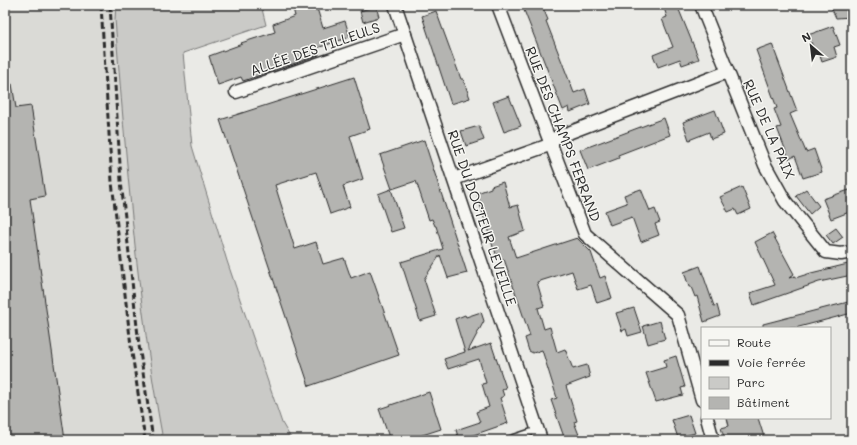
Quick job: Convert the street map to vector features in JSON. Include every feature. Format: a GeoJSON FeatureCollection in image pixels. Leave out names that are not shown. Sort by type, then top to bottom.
{"type":"FeatureCollection","features":[{"type":"Feature","properties":{"kind":"street","name":"RUE DU DOCTEUR LEVEILLE"},"geometry":{"type":"LineString","coordinates":[[395,5],[540,435]]}},
{"type":"Feature","properties":{"kind":"street","name":"RUE DES CHAMPS FERRAND"},"geometry":{"type":"LineString","coordinates":[[498,5],[585,234],[678,316],[701,396]]}},
{"type":"Feature","properties":{"kind":"street","name":"RUE DE LA PAIX"},"geometry":{"type":"LineString","coordinates":[[701,5],[765,165],[785,201],[826,252],[841,254],[852,252]]}},
{"type":"Feature","properties":{"kind":"street","name":"ALLÉE DES TILLEULS"},"geometry":{"type":"LineString","coordinates":[[236,92],[405,34]]}},
{"type":"Feature","properties":{"kind":"street"},"geometry":{"type":"LineString","coordinates":[[454,179],[728,72]]}},
{"type":"Feature","properties":{"kind":"street"},"geometry":{"type":"LineString","coordinates":[[707,419],[713,440]]}},
{"type":"Feature","properties":{"kind":"lane"},"geometry":{"type":"LineString","coordinates":[[508,440],[540,435]]}},
{"type":"Feature","properties":{"kind":"shaded area"},"geometry":{"type":"Polygon","coordinates":[[[5,5],[139,5],[192,440],[5,440],[5,5]]]}},
{"type":"Feature","properties":{"kind":"green space"},"geometry":{"type":"Polygon","coordinates":[[[116,5],[261,5],[266,25],[183,53],[192,146],[227,261],[282,423],[292,440],[163,440],[146,335],[133,230],[123,125],[115,19],[116,5]]]}},
{"type":"Feature","properties":{"kind":"building"},"geometry":{"type":"Polygon","coordinates":[[[292,5],[316,5],[323,28],[345,21],[350,37],[317,48],[319,55],[243,81],[241,77],[218,85],[209,56],[242,44],[241,43],[275,32],[273,24],[295,16],[292,5]]]}},
{"type":"Feature","properties":{"kind":"building"},"geometry":{"type":"Polygon","coordinates":[[[522,5],[542,5],[548,20],[546,21],[574,93],[585,89],[590,104],[570,112],[569,107],[563,110],[522,5]]]}},
{"type":"Feature","properties":{"kind":"building"},"geometry":{"type":"Polygon","coordinates":[[[663,5],[677,5],[699,59],[682,65],[680,59],[658,67],[653,55],[673,47],[662,19],[667,17],[663,5]]]}},
{"type":"Feature","properties":{"kind":"building"},"geometry":{"type":"Polygon","coordinates":[[[830,5],[852,5],[852,17],[836,18],[830,5]]]}},
{"type":"Feature","properties":{"kind":"building"},"geometry":{"type":"Polygon","coordinates":[[[376,6],[379,17],[363,22],[360,11],[376,6]]]}},
{"type":"Feature","properties":{"kind":"building"},"geometry":{"type":"Polygon","coordinates":[[[436,11],[461,79],[463,79],[470,98],[451,104],[422,16],[436,11]]]}},
{"type":"Feature","properties":{"kind":"building"},"geometry":{"type":"Polygon","coordinates":[[[833,26],[840,45],[834,47],[837,57],[822,62],[819,53],[816,54],[808,35],[833,26]]]}},
{"type":"Feature","properties":{"kind":"building"},"geometry":{"type":"Polygon","coordinates":[[[772,44],[797,111],[790,114],[806,152],[814,149],[822,172],[803,178],[795,156],[789,159],[777,128],[781,127],[774,109],[777,108],[756,50],[772,44]]]}},
{"type":"Feature","properties":{"kind":"building"},"geometry":{"type":"Polygon","coordinates":[[[354,77],[370,129],[350,136],[363,179],[343,186],[350,207],[330,214],[316,172],[275,185],[295,249],[316,242],[323,264],[344,258],[351,278],[370,271],[399,355],[309,386],[220,120],[354,77]]]}},
{"type":"Feature","properties":{"kind":"building"},"geometry":{"type":"Polygon","coordinates":[[[5,84],[12,84],[16,108],[31,106],[45,196],[30,199],[65,440],[5,440],[5,84]]]}},
{"type":"Feature","properties":{"kind":"building"},"geometry":{"type":"Polygon","coordinates":[[[509,96],[521,126],[504,132],[493,102],[509,96]]]}},
{"type":"Feature","properties":{"kind":"building"},"geometry":{"type":"Polygon","coordinates":[[[715,110],[724,134],[711,139],[709,132],[689,140],[683,122],[715,110]]]}},
{"type":"Feature","properties":{"kind":"building"},"geometry":{"type":"Polygon","coordinates":[[[664,118],[670,135],[618,155],[619,158],[588,170],[580,150],[664,118]]]}},
{"type":"Feature","properties":{"kind":"building"},"geometry":{"type":"Polygon","coordinates":[[[479,126],[484,140],[466,146],[461,131],[479,126]]]}},
{"type":"Feature","properties":{"kind":"building"},"geometry":{"type":"Polygon","coordinates":[[[424,140],[467,273],[448,278],[440,255],[424,279],[436,316],[420,321],[401,262],[443,249],[436,226],[432,219],[429,220],[416,181],[392,189],[380,155],[424,140]]]}},
{"type":"Feature","properties":{"kind":"building"},"geometry":{"type":"Polygon","coordinates":[[[503,182],[510,207],[518,205],[525,231],[509,237],[516,258],[577,238],[591,252],[600,278],[605,276],[612,298],[597,303],[591,285],[578,289],[572,271],[537,282],[544,306],[538,308],[544,329],[550,327],[557,352],[565,349],[573,369],[587,365],[590,377],[566,386],[577,421],[574,422],[581,440],[565,440],[551,400],[557,398],[542,350],[533,353],[529,351],[525,338],[530,336],[504,259],[500,260],[499,254],[496,255],[484,218],[477,193],[503,182]]]}},
{"type":"Feature","properties":{"kind":"building"},"geometry":{"type":"Polygon","coordinates":[[[742,187],[751,209],[738,215],[735,209],[728,212],[720,197],[742,187]]]}},
{"type":"Feature","properties":{"kind":"building"},"geometry":{"type":"Polygon","coordinates":[[[391,189],[404,228],[391,232],[378,194],[391,189]]]}},
{"type":"Feature","properties":{"kind":"building"},"geometry":{"type":"Polygon","coordinates":[[[641,189],[650,211],[655,209],[660,222],[655,224],[659,235],[641,242],[632,217],[610,225],[605,211],[627,203],[624,195],[641,189]]]}},
{"type":"Feature","properties":{"kind":"building"},"geometry":{"type":"Polygon","coordinates":[[[806,189],[819,206],[810,214],[796,196],[806,189]]]}},
{"type":"Feature","properties":{"kind":"building"},"geometry":{"type":"Polygon","coordinates":[[[852,189],[852,211],[831,219],[823,199],[852,189]]]}},
{"type":"Feature","properties":{"kind":"building"},"geometry":{"type":"Polygon","coordinates":[[[836,228],[843,237],[833,244],[826,235],[836,228]]]}},
{"type":"Feature","properties":{"kind":"building"},"geometry":{"type":"Polygon","coordinates":[[[772,233],[794,274],[789,278],[795,276],[795,278],[852,263],[852,275],[819,282],[754,305],[750,293],[775,285],[755,242],[772,233]]]}},
{"type":"Feature","properties":{"kind":"building"},"geometry":{"type":"Polygon","coordinates":[[[700,266],[714,306],[717,305],[720,316],[704,322],[697,296],[695,297],[691,287],[689,287],[684,272],[700,266]]]}},
{"type":"Feature","properties":{"kind":"building"},"geometry":{"type":"Polygon","coordinates":[[[852,301],[852,313],[799,327],[763,327],[763,324],[852,301]]]}},
{"type":"Feature","properties":{"kind":"building"},"geometry":{"type":"Polygon","coordinates":[[[634,308],[642,332],[628,336],[626,329],[622,331],[616,313],[634,308]]]}},
{"type":"Feature","properties":{"kind":"building"},"geometry":{"type":"Polygon","coordinates":[[[481,312],[484,321],[468,351],[491,343],[506,388],[502,390],[504,396],[500,398],[508,423],[459,440],[456,430],[480,422],[476,412],[489,407],[482,384],[486,383],[479,359],[448,369],[444,359],[465,352],[455,319],[465,315],[466,317],[481,312]]]}},
{"type":"Feature","properties":{"kind":"building"},"geometry":{"type":"Polygon","coordinates":[[[660,321],[665,339],[648,344],[643,326],[660,321]]]}},
{"type":"Feature","properties":{"kind":"building"},"geometry":{"type":"Polygon","coordinates":[[[676,356],[685,387],[681,388],[683,395],[656,402],[646,373],[666,367],[664,360],[676,356]]]}},
{"type":"Feature","properties":{"kind":"building"},"geometry":{"type":"Polygon","coordinates":[[[429,392],[441,429],[407,440],[390,440],[379,409],[429,392]]]}},
{"type":"Feature","properties":{"kind":"building"},"geometry":{"type":"Polygon","coordinates":[[[689,415],[695,433],[678,438],[672,420],[689,415]]]}},
{"type":"Feature","properties":{"kind":"building"},"geometry":{"type":"Polygon","coordinates":[[[727,419],[758,419],[765,440],[725,440],[721,428],[729,426],[727,419]]]}},
{"type":"Feature","properties":{"kind":"railway"},"geometry":{"type":"LineString","coordinates":[[101,5],[112,182],[131,346],[145,440]]}},
{"type":"Feature","properties":{"kind":"railway"},"geometry":{"type":"LineString","coordinates":[[110,5],[121,181],[139,345],[153,440]]}}]}
